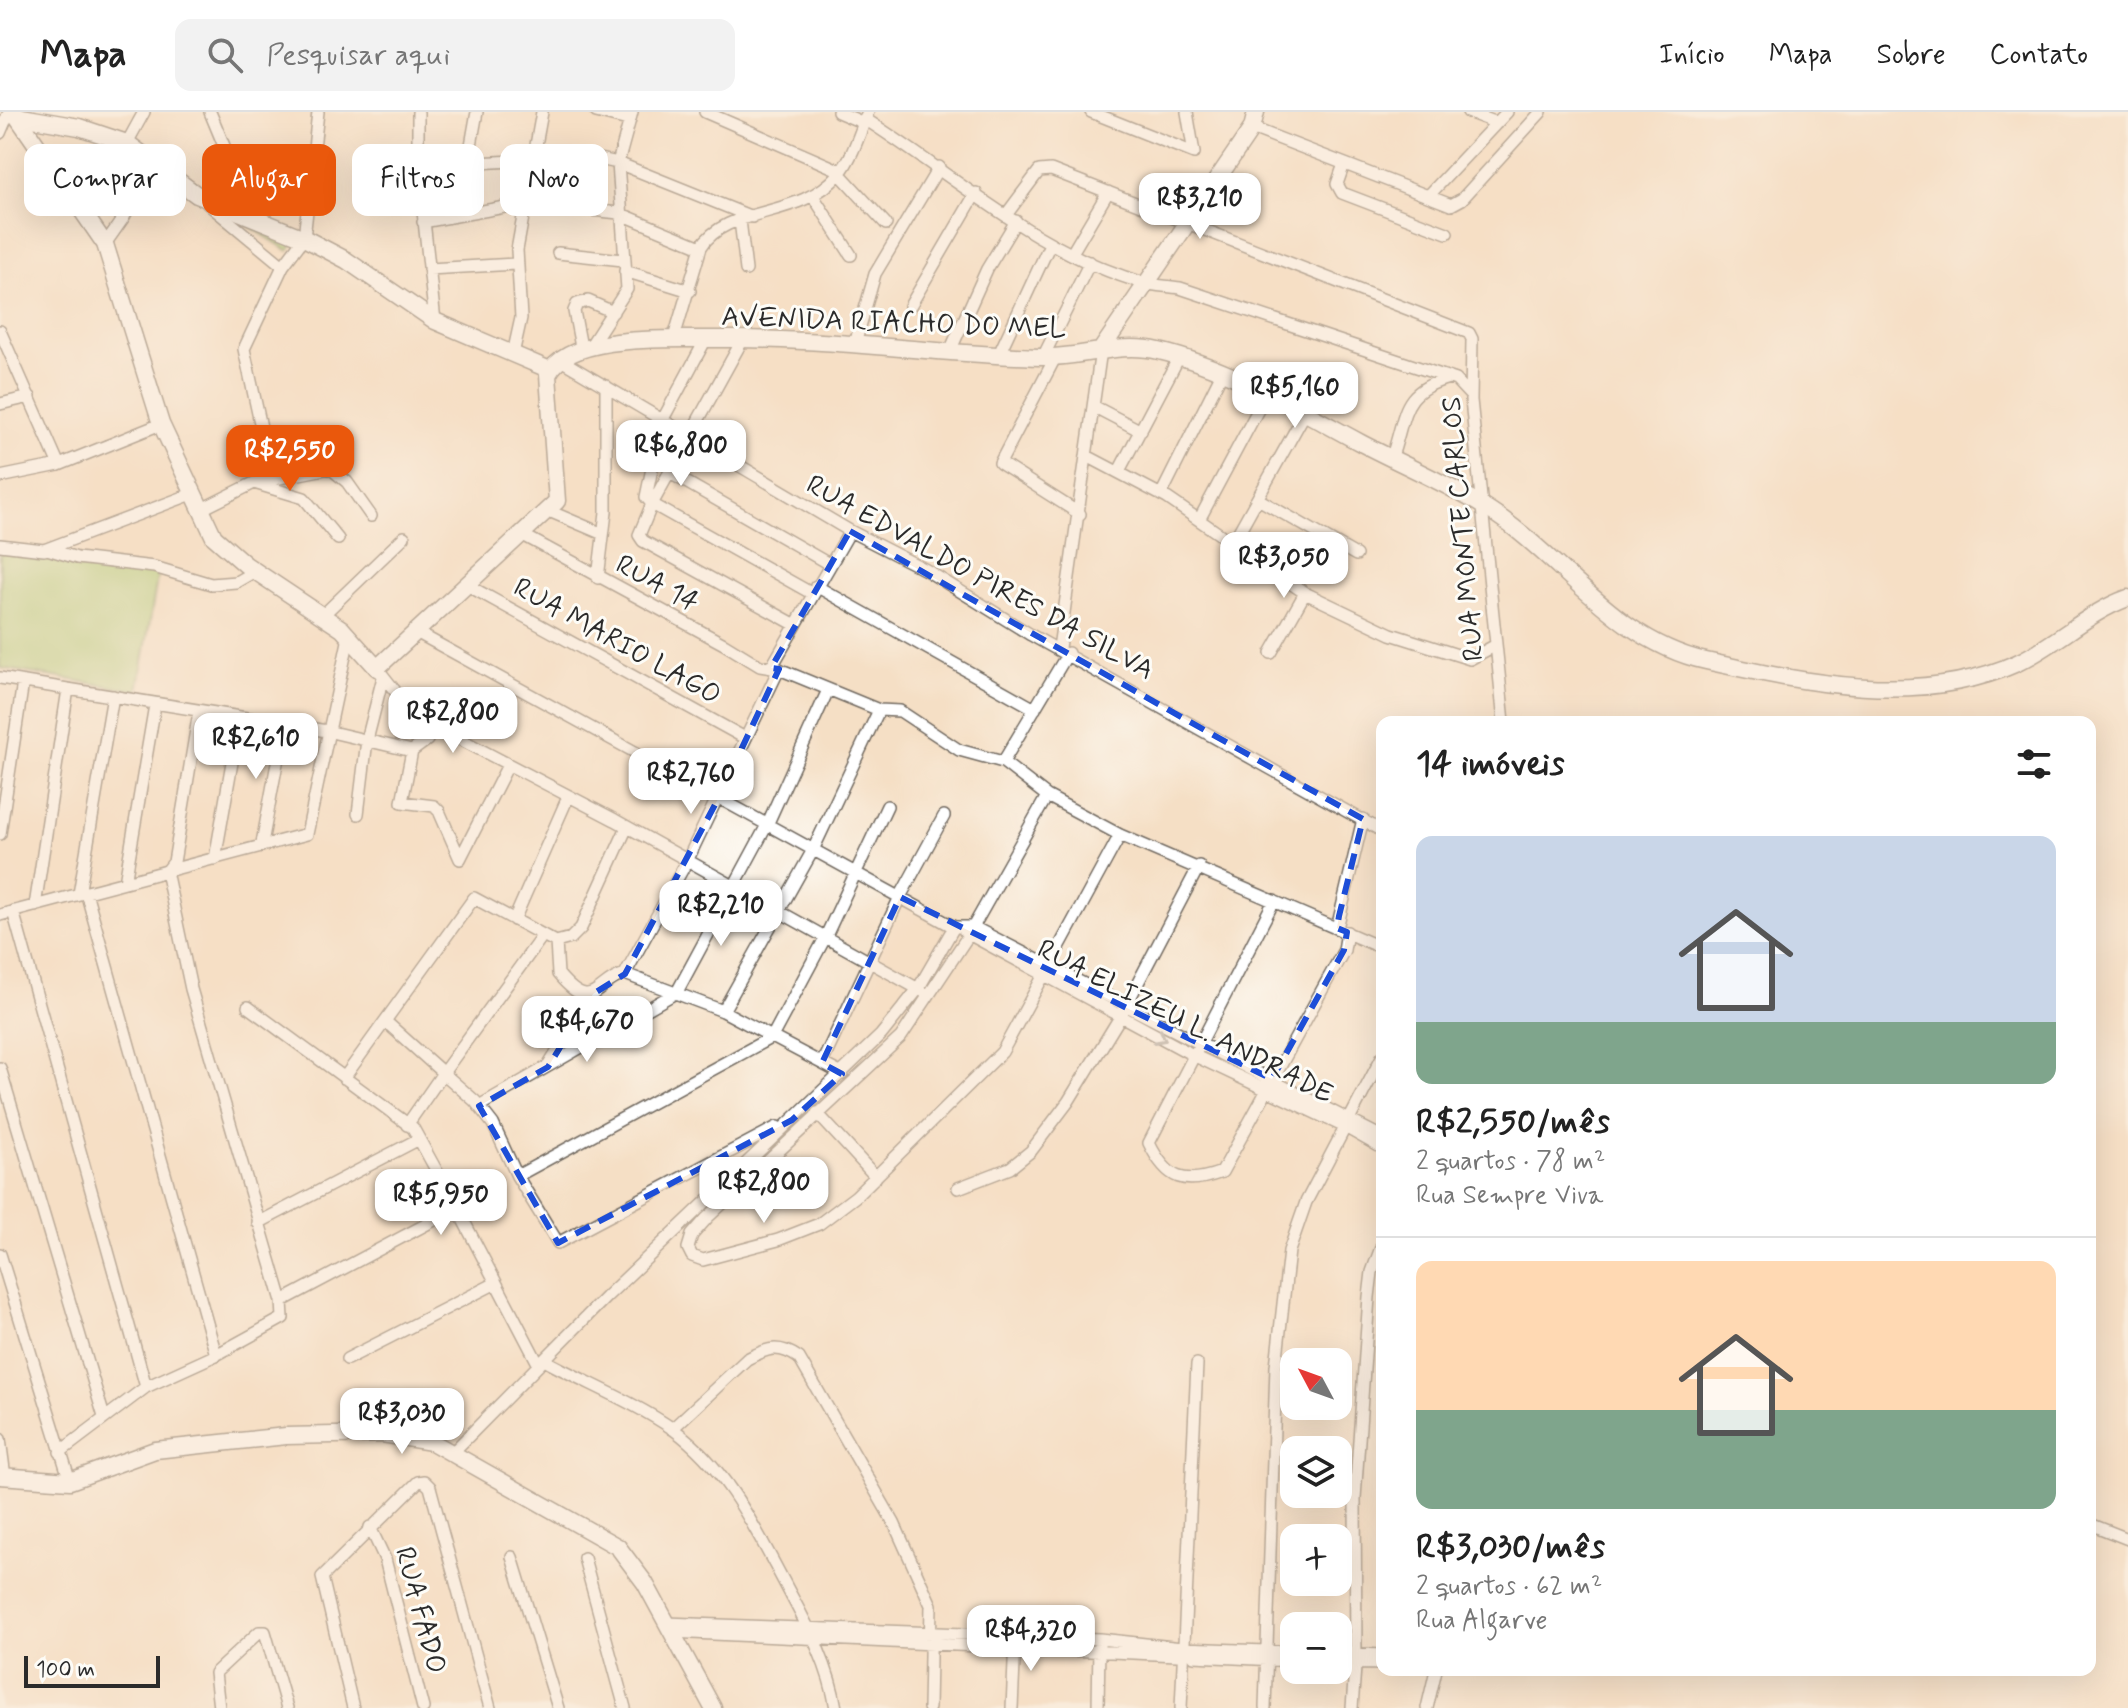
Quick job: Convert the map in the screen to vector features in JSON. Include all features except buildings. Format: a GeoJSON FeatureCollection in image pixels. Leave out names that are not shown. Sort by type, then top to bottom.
{"type":"FeatureCollection","features":[{"type":"Feature","properties":{"kind":"street"},"geometry":{"type":"LineString","coordinates":[[13,113],[79,127],[127,143],[144,112]]}},
{"type":"Feature","properties":{"kind":"street"},"geometry":{"type":"LineString","coordinates":[[210,112],[223,144]]}},
{"type":"Feature","properties":{"kind":"street"},"geometry":{"type":"LineString","coordinates":[[272,478],[244,349],[283,266],[304,238],[318,112]]}},
{"type":"Feature","properties":{"kind":"street"},"geometry":{"type":"LineString","coordinates":[[418,112],[418,144]]}},
{"type":"Feature","properties":{"kind":"street"},"geometry":{"type":"LineString","coordinates":[[471,144],[477,112]]}},
{"type":"Feature","properties":{"kind":"street"},"geometry":{"type":"LineString","coordinates":[[537,144],[542,112]]}},
{"type":"Feature","properties":{"kind":"street"},"geometry":{"type":"LineString","coordinates":[[586,346],[625,296],[618,163],[630,116],[596,112]]}},
{"type":"Feature","properties":{"kind":"street"},"geometry":{"type":"LineString","coordinates":[[705,112],[840,172],[886,224]]}},
{"type":"Feature","properties":{"kind":"street"},"geometry":{"type":"LineString","coordinates":[[838,112],[866,118],[1050,244],[1090,262],[1146,284],[1193,292],[1453,379],[1471,396]]}},
{"type":"Feature","properties":{"kind":"street"},"geometry":{"type":"LineString","coordinates":[[1091,112],[1116,117],[1194,153],[1187,112]]}},
{"type":"Feature","properties":{"kind":"street"},"geometry":{"type":"LineString","coordinates":[[1468,112],[1497,123]]}},
{"type":"Feature","properties":{"kind":"street"},"geometry":{"type":"LineString","coordinates":[[1430,194],[1507,112]]}},
{"type":"Feature","properties":{"kind":"street"},"geometry":{"type":"LineString","coordinates":[[1376,945],[1199,866],[1120,835],[1047,796],[1003,762],[1035,709],[1064,650],[1101,350],[1189,223],[1254,120],[1344,164],[1455,205],[1541,112]]}},
{"type":"Feature","properties":{"kind":"street"},"geometry":{"type":"LineString","coordinates":[[0,133],[13,113]]}},
{"type":"Feature","properties":{"kind":"street"},"geometry":{"type":"LineString","coordinates":[[13,113],[105,244],[161,424],[192,494],[221,545],[323,615],[349,637],[411,711],[924,992]]}},
{"type":"Feature","properties":{"kind":"street"},"geometry":{"type":"LineString","coordinates":[[673,341],[701,247],[715,229],[794,206],[813,196],[840,172],[866,118]]}},
{"type":"Feature","properties":{"kind":"street"},"geometry":{"type":"LineString","coordinates":[[608,161],[746,219]]}},
{"type":"Feature","properties":{"kind":"street"},"geometry":{"type":"LineString","coordinates":[[1344,164],[1337,184],[1342,193],[1447,233]]}},
{"type":"Feature","properties":{"kind":"street"},"geometry":{"type":"LineString","coordinates":[[855,344],[875,274],[939,167]]}},
{"type":"Feature","properties":{"kind":"street"},"geometry":{"type":"LineString","coordinates":[[950,351],[1011,218],[1041,169],[1189,223]]}},
{"type":"Feature","properties":{"kind":"street"},"geometry":{"type":"LineString","coordinates":[[186,186],[283,266]]}},
{"type":"Feature","properties":{"kind":"street"},"geometry":{"type":"LineString","coordinates":[[1072,253],[1108,192]]}},
{"type":"Feature","properties":{"kind":"street"},"geometry":{"type":"LineString","coordinates":[[910,306],[976,193]]}},
{"type":"Feature","properties":{"kind":"street"},"geometry":{"type":"LineString","coordinates":[[197,195],[202,197]]}},
{"type":"Feature","properties":{"kind":"street"},"geometry":{"type":"LineString","coordinates":[[813,196],[851,255]]}},
{"type":"Feature","properties":{"kind":"street"},"geometry":{"type":"LineString","coordinates":[[423,222],[500,208]]}},
{"type":"Feature","properties":{"kind":"street"},"geometry":{"type":"LineString","coordinates":[[608,212],[619,213],[701,247]]}},
{"type":"Feature","properties":{"kind":"street"},"geometry":{"type":"LineString","coordinates":[[105,244],[125,216]]}},
{"type":"Feature","properties":{"kind":"street"},"geometry":{"type":"LineString","coordinates":[[253,216],[346,260],[435,321],[513,354],[554,365],[547,391],[557,501],[467,585],[380,673],[367,740],[358,814]]}},
{"type":"Feature","properties":{"kind":"street"},"geometry":{"type":"LineString","coordinates":[[422,216],[435,321]]}},
{"type":"Feature","properties":{"kind":"street"},"geometry":{"type":"LineString","coordinates":[[513,354],[521,318],[515,264],[524,216]]}},
{"type":"Feature","properties":{"kind":"street"},"geometry":{"type":"LineString","coordinates":[[746,219],[746,270]]}},
{"type":"Feature","properties":{"kind":"street","name":"RUA MONTE CARLOS"},"geometry":{"type":"LineString","coordinates":[[1189,223],[1469,333],[1472,339],[1471,396],[1503,716]]}},
{"type":"Feature","properties":{"kind":"street"},"geometry":{"type":"LineString","coordinates":[[999,354],[1050,244]]}},
{"type":"Feature","properties":{"kind":"street"},"geometry":{"type":"LineString","coordinates":[[558,253],[624,266],[690,291]]}},
{"type":"Feature","properties":{"kind":"street"},"geometry":{"type":"LineString","coordinates":[[1080,514],[1000,463],[1090,262]]}},
{"type":"Feature","properties":{"kind":"street"},"geometry":{"type":"LineString","coordinates":[[429,269],[515,264]]}},
{"type":"Feature","properties":{"kind":"street"},"geometry":{"type":"LineString","coordinates":[[586,346],[575,307],[579,302],[588,301],[613,312]]}},
{"type":"Feature","properties":{"kind":"street"},"geometry":{"type":"LineString","coordinates":[[0,331],[59,465]]}},
{"type":"Feature","properties":{"kind":"street"},"geometry":{"type":"LineString","coordinates":[[706,339],[662,421],[646,495],[652,504],[1035,709]]}},
{"type":"Feature","properties":{"kind":"street","name":"AVENIDA RIACHO DO MEL"},"geometry":{"type":"LineString","coordinates":[[554,365],[586,346],[706,339],[855,344],[1049,358],[1132,347],[1179,357],[1267,393],[1482,505],[1612,614],[1649,639],[1700,660],[1817,683],[1875,688],[1956,681],[1983,675],[2019,662],[2128,598]]}},
{"type":"Feature","properties":{"kind":"street"},"geometry":{"type":"LineString","coordinates":[[743,339],[639,531],[643,541],[794,624]]}},
{"type":"Feature","properties":{"kind":"street"},"geometry":{"type":"LineString","coordinates":[[1119,471],[1179,357]]}},
{"type":"Feature","properties":{"kind":"street","name":"RUA EDVALDO PIRES DA SILVA"},"geometry":{"type":"LineString","coordinates":[[554,365],[606,386],[688,438],[850,531],[926,570],[1010,623],[1064,650],[1376,827]]}},
{"type":"Feature","properties":{"kind":"street"},"geometry":{"type":"LineString","coordinates":[[1161,495],[1222,373]]}},
{"type":"Feature","properties":{"kind":"street"},"geometry":{"type":"LineString","coordinates":[[1391,459],[1412,396],[1426,385],[1471,374]]}},
{"type":"Feature","properties":{"kind":"street"},"geometry":{"type":"LineString","coordinates":[[598,578],[603,534],[606,386]]}},
{"type":"Feature","properties":{"kind":"street"},"geometry":{"type":"LineString","coordinates":[[1199,520],[1267,393]]}},
{"type":"Feature","properties":{"kind":"street"},"geometry":{"type":"LineString","coordinates":[[0,404],[30,397]]}},
{"type":"Feature","properties":{"kind":"street"},"geometry":{"type":"LineString","coordinates":[[1095,407],[1141,431]]}},
{"type":"Feature","properties":{"kind":"street"},"geometry":{"type":"LineString","coordinates":[[1232,544],[1305,413]]}},
{"type":"Feature","properties":{"kind":"street"},"geometry":{"type":"LineString","coordinates":[[0,477],[59,465],[161,424]]}},
{"type":"Feature","properties":{"kind":"street"},"geometry":{"type":"LineString","coordinates":[[1087,456],[1161,495],[1305,593],[1391,634],[1470,659],[1496,645]]}},
{"type":"Feature","properties":{"kind":"street"},"geometry":{"type":"LineString","coordinates":[[200,510],[254,483],[335,470],[371,516]]}},
{"type":"Feature","properties":{"kind":"street"},"geometry":{"type":"LineString","coordinates":[[670,473],[829,564]]}},
{"type":"Feature","properties":{"kind":"street"},"geometry":{"type":"LineString","coordinates":[[254,483],[304,498],[338,539]]}},
{"type":"Feature","properties":{"kind":"street"},"geometry":{"type":"LineString","coordinates":[[47,549],[192,494]]}},
{"type":"Feature","properties":{"kind":"street"},"geometry":{"type":"LineString","coordinates":[[1258,499],[1356,555]]}},
{"type":"Feature","properties":{"kind":"street"},"geometry":{"type":"LineString","coordinates":[[549,511],[603,534]]}},
{"type":"Feature","properties":{"kind":"street"},"geometry":{"type":"LineString","coordinates":[[548,1067],[593,994],[625,974],[718,799],[794,624],[850,531]]}},
{"type":"Feature","properties":{"kind":"street","name":"RUA 14"},"geometry":{"type":"LineString","coordinates":[[523,535],[724,644],[747,661],[879,710],[900,711],[959,750],[1003,762]]}},
{"type":"Feature","properties":{"kind":"street"},"geometry":{"type":"LineString","coordinates":[[323,615],[404,537]]}},
{"type":"Feature","properties":{"kind":"street"},"geometry":{"type":"LineString","coordinates":[[0,545],[47,549],[77,558],[154,567],[211,584],[236,582],[255,571]]}},
{"type":"Feature","properties":{"kind":"street","name":"RUA MARIO LAGO"},"geometry":{"type":"LineString","coordinates":[[467,585],[745,738]]}},
{"type":"Feature","properties":{"kind":"street"},"geometry":{"type":"LineString","coordinates":[[1271,653],[1305,593]]}},
{"type":"Feature","properties":{"kind":"street","name":"RUA ELIZEU L. ANDRADE"},"geometry":{"type":"LineString","coordinates":[[418,633],[855,874],[1122,1012],[1193,1055],[1270,1084]]}},
{"type":"Feature","properties":{"kind":"street"},"geometry":{"type":"LineString","coordinates":[[0,915],[215,859],[262,843],[307,834],[349,637]]}},
{"type":"Feature","properties":{"kind":"street"},"geometry":{"type":"LineString","coordinates":[[0,678],[327,731],[412,751]]}},
{"type":"Feature","properties":{"kind":"street"},"geometry":{"type":"LineString","coordinates":[[0,834],[23,682]]}},
{"type":"Feature","properties":{"kind":"street"},"geometry":{"type":"LineString","coordinates":[[35,906],[68,689]]}},
{"type":"Feature","properties":{"kind":"street"},"geometry":{"type":"LineString","coordinates":[[479,1106],[677,992],[767,825],[828,690]]}},
{"type":"Feature","properties":{"kind":"street"},"geometry":{"type":"LineString","coordinates":[[113,696],[82,893],[216,1355]]}},
{"type":"Feature","properties":{"kind":"street"},"geometry":{"type":"LineString","coordinates":[[125,882],[155,705]]}},
{"type":"Feature","properties":{"kind":"street"},"geometry":{"type":"LineString","coordinates":[[723,1011],[813,850],[879,710]]}},
{"type":"Feature","properties":{"kind":"street"},"geometry":{"type":"LineString","coordinates":[[166,871],[174,862],[199,712]]}},
{"type":"Feature","properties":{"kind":"street"},"geometry":{"type":"LineString","coordinates":[[215,859],[240,717]]}},
{"type":"Feature","properties":{"kind":"street"},"geometry":{"type":"LineString","coordinates":[[262,843],[284,726]]}},
{"type":"Feature","properties":{"kind":"street"},"geometry":{"type":"LineString","coordinates":[[435,726],[427,740],[412,751],[402,802],[434,806],[460,859],[508,765]]}},
{"type":"Feature","properties":{"kind":"street"},"geometry":{"type":"LineString","coordinates":[[1047,796],[924,992],[901,1037],[817,1113],[692,1235],[688,1248],[692,1256],[703,1260],[728,1254],[819,1224],[876,1177],[994,1063],[1120,835]]}},
{"type":"Feature","properties":{"kind":"street"},"geometry":{"type":"LineString","coordinates":[[514,920],[568,797]]}},
{"type":"Feature","properties":{"kind":"street"},"geometry":{"type":"LineString","coordinates":[[517,1176],[772,1037],[825,938],[887,806]]}},
{"type":"Feature","properties":{"kind":"street"},"geometry":{"type":"LineString","coordinates":[[822,1063],[900,897],[944,816]]}},
{"type":"Feature","properties":{"kind":"street"},"geometry":{"type":"LineString","coordinates":[[1274,901],[1149,1143],[1158,1162],[1174,1176],[1196,1182],[1222,1172],[1344,950],[1342,930],[1363,819]]}},
{"type":"Feature","properties":{"kind":"street"},"geometry":{"type":"LineString","coordinates":[[344,1078],[473,898],[556,942],[571,938],[581,928],[627,827]]}},
{"type":"Feature","properties":{"kind":"street"},"geometry":{"type":"LineString","coordinates":[[958,1188],[1010,1168],[1031,1151],[1068,1102],[1122,1012],[1199,866]]}},
{"type":"Feature","properties":{"kind":"street"},"geometry":{"type":"LineString","coordinates":[[60,1452],[146,1387],[216,1355],[283,1318],[282,1301],[191,989],[166,871]]}},
{"type":"Feature","properties":{"kind":"street"},"geometry":{"type":"LineString","coordinates":[[13,911],[146,1387]]}},
{"type":"Feature","properties":{"kind":"street"},"geometry":{"type":"LineString","coordinates":[[407,1125],[543,935]]}},
{"type":"Feature","properties":{"kind":"street"},"geometry":{"type":"LineString","coordinates":[[556,942],[558,974],[576,991],[593,994]]}},
{"type":"Feature","properties":{"kind":"street"},"geometry":{"type":"LineString","coordinates":[[625,974],[723,1011],[842,1074]]}},
{"type":"Feature","properties":{"kind":"street"},"geometry":{"type":"LineString","coordinates":[[453,1452],[924,992]]}},
{"type":"Feature","properties":{"kind":"street"},"geometry":{"type":"LineString","coordinates":[[248,1007],[407,1125],[419,1139],[542,1363],[672,1429],[711,1464],[740,1501],[812,1633],[828,1671],[836,1708]]}},
{"type":"Feature","properties":{"kind":"street","name":"RUA ELIZEU L. ANDRADE"},"geometry":{"type":"LineString","coordinates":[[1122,1012],[1199,1042],[1270,1084],[1376,1134]]}},
{"type":"Feature","properties":{"kind":"street"},"geometry":{"type":"LineString","coordinates":[[385,1021],[479,1106],[493,1124],[517,1176],[558,1243],[792,1120]]}},
{"type":"Feature","properties":{"kind":"street"},"geometry":{"type":"LineString","coordinates":[[0,1068],[104,1417]]}},
{"type":"Feature","properties":{"kind":"street"},"geometry":{"type":"LineString","coordinates":[[1265,1708],[1276,1366],[1289,1251],[1306,1202],[1376,1068]]}},
{"type":"Feature","properties":{"kind":"street"},"geometry":{"type":"LineString","coordinates":[[817,1113],[876,1177]]}},
{"type":"Feature","properties":{"kind":"street","name":"RUA ELIZEU L. ANDRADE"},"geometry":{"type":"LineString","coordinates":[[1348,1122],[1376,1143]]}},
{"type":"Feature","properties":{"kind":"street"},"geometry":{"type":"LineString","coordinates":[[258,1223],[419,1139]]}},
{"type":"Feature","properties":{"kind":"street"},"geometry":{"type":"LineString","coordinates":[[282,1301],[457,1208]]}},
{"type":"Feature","properties":{"kind":"street"},"geometry":{"type":"LineString","coordinates":[[0,1254],[70,1481]]}},
{"type":"Feature","properties":{"kind":"street"},"geometry":{"type":"LineString","coordinates":[[1352,1708],[1356,1659],[1356,1485],[1369,1297],[1376,1261]]}},
{"type":"Feature","properties":{"kind":"street"},"geometry":{"type":"LineString","coordinates":[[347,1359],[496,1283]]}},
{"type":"Feature","properties":{"kind":"street"},"geometry":{"type":"LineString","coordinates":[[672,1429],[747,1359],[761,1351],[783,1348],[799,1358],[905,1544],[931,1605],[933,1638],[929,1708]]}},
{"type":"Feature","properties":{"kind":"street"},"geometry":{"type":"LineString","coordinates":[[1181,1708],[1197,1364]]}},
{"type":"Feature","properties":{"kind":"street"},"geometry":{"type":"LineString","coordinates":[[0,1439],[2,1476],[70,1481],[155,1450],[286,1436],[396,1434],[432,1442],[494,1479],[608,1538],[637,1571],[713,1708]]}},
{"type":"Feature","properties":{"kind":"street"},"geometry":{"type":"LineString","coordinates":[[353,1708],[322,1577],[418,1482],[428,1482],[490,1708]]}},
{"type":"Feature","properties":{"kind":"street"},"geometry":{"type":"LineString","coordinates":[[2096,1526],[2128,1539]]}},
{"type":"Feature","properties":{"kind":"street","name":"RUA FADO"},"geometry":{"type":"LineString","coordinates":[[370,1527],[385,1559],[423,1708]]}},
{"type":"Feature","properties":{"kind":"street"},"geometry":{"type":"LineString","coordinates":[[512,1557],[558,1708]]}},
{"type":"Feature","properties":{"kind":"street"},"geometry":{"type":"LineString","coordinates":[[584,1558],[625,1708]]}},
{"type":"Feature","properties":{"kind":"street"},"geometry":{"type":"LineString","coordinates":[[668,1628],[1100,1644],[1182,1652],[1280,1654]]}},
{"type":"Feature","properties":{"kind":"street"},"geometry":{"type":"LineString","coordinates":[[219,1708],[215,1673],[259,1632],[265,1632],[287,1708]]}},
{"type":"Feature","properties":{"kind":"street"},"geometry":{"type":"LineString","coordinates":[[1012,1708],[1015,1641]]}},
{"type":"Feature","properties":{"kind":"street"},"geometry":{"type":"LineString","coordinates":[[1098,1708],[1100,1644]]}},
{"type":"Feature","properties":{"kind":"street"},"geometry":{"type":"LineString","coordinates":[[1266,1655],[1280,1658]]}},
{"type":"Feature","properties":{"kind":"street"},"geometry":{"type":"LineString","coordinates":[[1352,1660],[1376,1656]]}},
{"type":"Feature","properties":{"kind":"street"},"geometry":{"type":"LineString","coordinates":[[1352,1658],[1376,1663]]}},
{"type":"Feature","properties":{"kind":"street"},"geometry":{"type":"LineString","coordinates":[[1427,1708],[1435,1676]]}},
{"type":"Feature","properties":{"kind":"highlighted area"},"geometry":{"type":"Polygon","coordinates":[[[850,531],[1363,819],[1337,928],[1347,932],[1344,950],[1272,1079],[900,897],[822,1063],[842,1074],[792,1120],[558,1243],[479,1106],[548,1067],[593,994],[625,974],[718,799],[779,669],[771,668],[850,531]]]}},
{"type":"Feature","properties":{"kind":"green space"},"geometry":{"type":"Polygon","coordinates":[[[233,216],[297,238],[289,251],[233,216]]]}},
{"type":"Feature","properties":{"kind":"green space"},"geometry":{"type":"Polygon","coordinates":[[[0,549],[158,573],[138,691],[0,668],[0,549]]]}}]}
